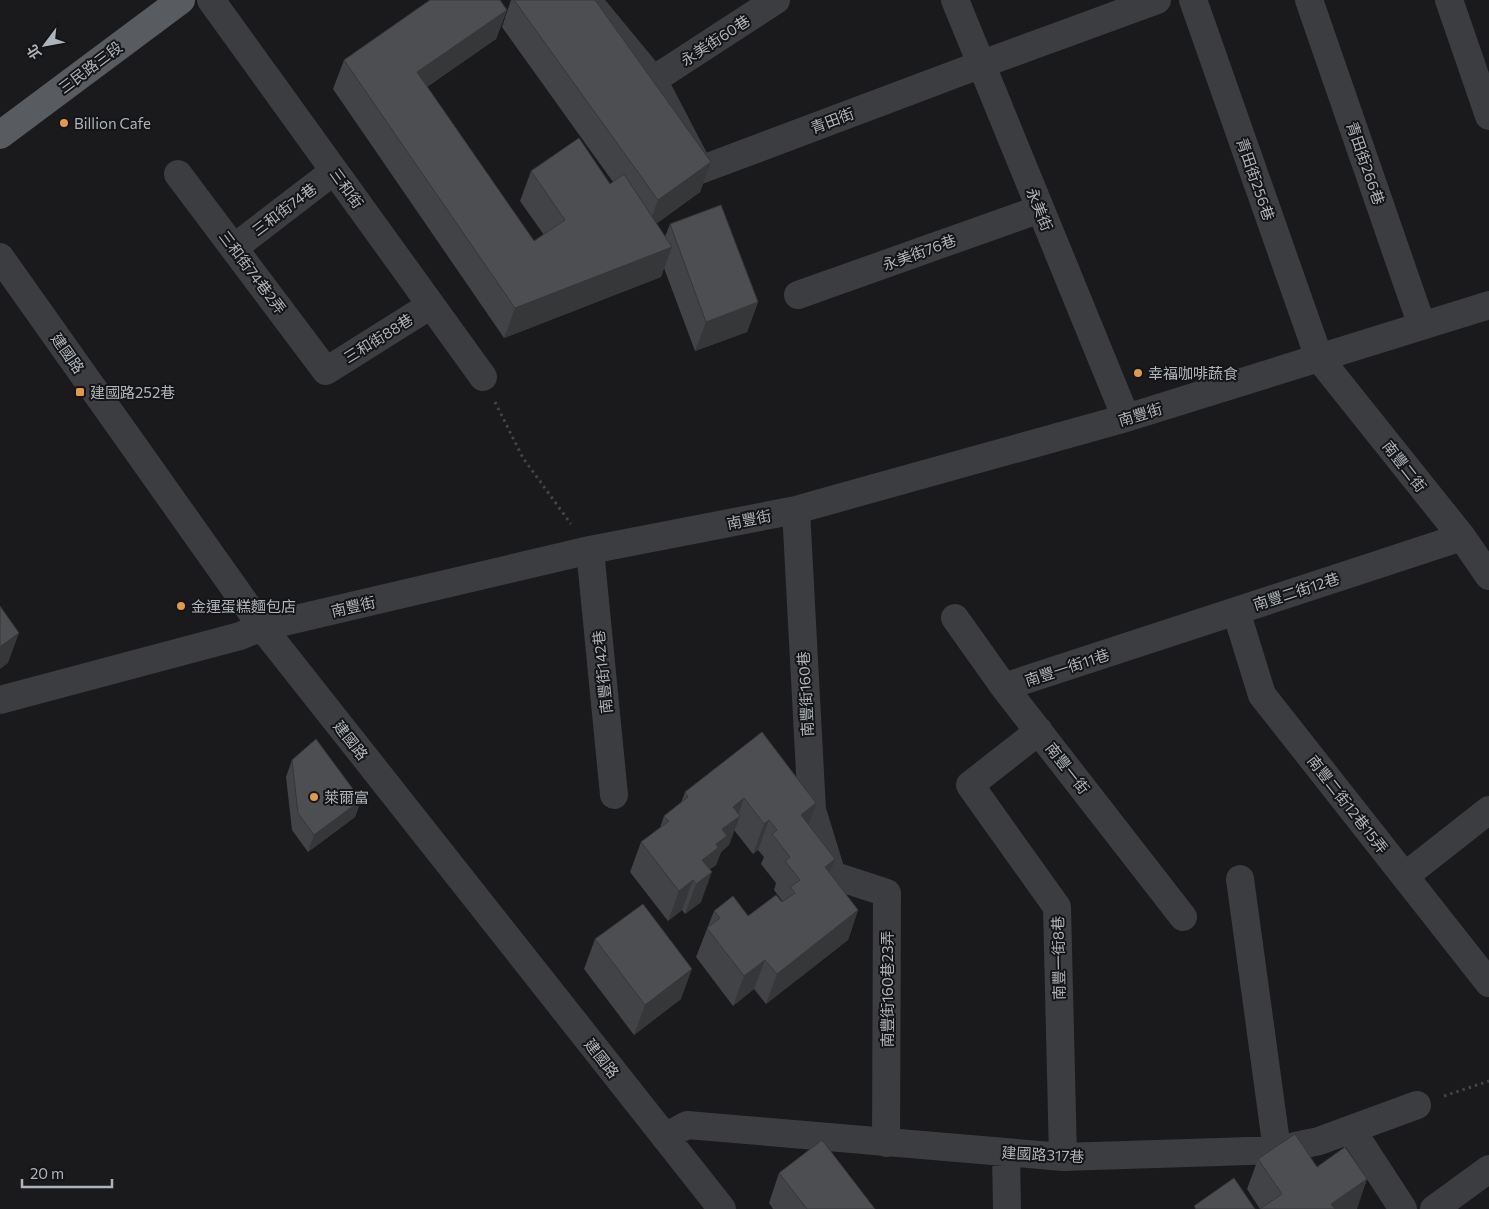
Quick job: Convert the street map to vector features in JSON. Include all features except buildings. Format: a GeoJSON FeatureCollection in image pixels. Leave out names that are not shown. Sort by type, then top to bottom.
{"type":"FeatureCollection","features":[{"type":"Feature","properties":{"kind":"main road","name":"三民路三段"},"geometry":{"type":"LineString","coordinates":[[0,135],[181,0]]}},
{"type":"Feature","properties":{"kind":"street","name":"三和街"},"geometry":{"type":"LineString","coordinates":[[211,0],[483,377]]}},
{"type":"Feature","properties":{"kind":"street","name":"青田街"},"geometry":{"type":"LineString","coordinates":[[587,0],[653,80],[700,170],[1157,0]]}},
{"type":"Feature","properties":{"kind":"street","name":"永美街60巷"},"geometry":{"type":"LineString","coordinates":[[653,80],[776,0]]}},
{"type":"Feature","properties":{"kind":"street","name":"永美街"},"geometry":{"type":"LineString","coordinates":[[955,0],[1126,418]]}},
{"type":"Feature","properties":{"kind":"street","name":"青田街256巷"},"geometry":{"type":"LineString","coordinates":[[1193,0],[1320,358]]}},
{"type":"Feature","properties":{"kind":"street","name":"青田街266巷"},"geometry":{"type":"LineString","coordinates":[[1309,0],[1422,326]]}},
{"type":"Feature","properties":{"kind":"street"},"geometry":{"type":"LineString","coordinates":[[1449,0],[1489,116]]}},
{"type":"Feature","properties":{"kind":"street","name":"三和街74巷"},"geometry":{"type":"LineString","coordinates":[[234,247],[334,171]]}},
{"type":"Feature","properties":{"kind":"street","name":"三和街74巷2弄"},"geometry":{"type":"LineString","coordinates":[[178,174],[326,371]]}},
{"type":"Feature","properties":{"kind":"street","name":"永美街76巷"},"geometry":{"type":"LineString","coordinates":[[798,295],[1040,209]]}},
{"type":"Feature","properties":{"kind":"street","name":"建國路"},"geometry":{"type":"LineString","coordinates":[[0,257],[262,627],[722,1209]]}},
{"type":"Feature","properties":{"kind":"street","name":"三和街88巷"},"geometry":{"type":"LineString","coordinates":[[326,371],[430,305]]}},
{"type":"Feature","properties":{"kind":"street","name":"南豐街"},"geometry":{"type":"LineString","coordinates":[[0,700],[240,636],[262,627],[590,550],[796,510],[1126,418],[1489,305]]}},
{"type":"Feature","properties":{"kind":"street","name":"南豐二街"},"geometry":{"type":"LineString","coordinates":[[1320,358],[1478,555]]}},
{"type":"Feature","properties":{"kind":"street","name":"南豐街160巷"},"geometry":{"type":"LineString","coordinates":[[796,510],[812,810],[832,875]]}},
{"type":"Feature","properties":{"kind":"street","name":"南豐街142巷"},"geometry":{"type":"LineString","coordinates":[[590,550],[614,794]]}},
{"type":"Feature","properties":{"kind":"street","name":"南豐二街12巷"},"geometry":{"type":"LineString","coordinates":[[1130,646],[1236,611],[1478,555]]}},
{"type":"Feature","properties":{"kind":"street","name":"南豐二街12巷15弄"},"geometry":{"type":"LineString","coordinates":[[1236,611],[1262,695],[1489,983]]}},
{"type":"Feature","properties":{"kind":"street","name":"南豐一街"},"geometry":{"type":"LineString","coordinates":[[955,618],[1004,687],[1183,917]]}},
{"type":"Feature","properties":{"kind":"street","name":"南豐一街11巷"},"geometry":{"type":"LineString","coordinates":[[1004,687],[1130,646]]}},
{"type":"Feature","properties":{"kind":"street","name":"南豐一街8巷"},"geometry":{"type":"LineString","coordinates":[[1039,731],[970,785],[1057,908],[1063,1157]]}},
{"type":"Feature","properties":{"kind":"street"},"geometry":{"type":"LineString","coordinates":[[1405,876],[1489,810]]}},
{"type":"Feature","properties":{"kind":"street","name":"南豐街160巷23弄"},"geometry":{"type":"LineString","coordinates":[[832,875],[887,893],[886,1143]]}},
{"type":"Feature","properties":{"kind":"street"},"geometry":{"type":"LineString","coordinates":[[1240,879],[1277,1150]]}},
{"type":"Feature","properties":{"kind":"street","name":"建國路317巷"},"geometry":{"type":"LineString","coordinates":[[665,1138],[687,1125],[1063,1157],[1277,1150],[1319,1141],[1417,1105]]}},
{"type":"Feature","properties":{"kind":"street"},"geometry":{"type":"LineString","coordinates":[[1351,1129],[1403,1209]]}},
{"type":"Feature","properties":{"kind":"street"},"geometry":{"type":"LineString","coordinates":[[1006,1153],[1007,1209]]}},
{"type":"Feature","properties":{"kind":"street"},"geometry":{"type":"LineString","coordinates":[[1434,1209],[1489,1169]]}},
{"type":"Feature","properties":{"kind":"path"},"geometry":{"type":"LineString","coordinates":[[483,377],[523,458],[590,550]]}},
{"type":"Feature","properties":{"kind":"path"},"geometry":{"type":"LineString","coordinates":[[1417,1105],[1489,1081]]}},
{"type":"Feature","properties":{"kind":"place","name":"Billion Cafe"},"geometry":{"type":"Point","coordinates":[64,123]}},
{"type":"Feature","properties":{"kind":"place","name":"幸福咖啡蔬食"},"geometry":{"type":"Point","coordinates":[1138,373]}},
{"type":"Feature","properties":{"kind":"place","name":"建國路252巷"},"geometry":{"type":"Point","coordinates":[80,392]}},
{"type":"Feature","properties":{"kind":"place","name":"金運蛋糕麵包店"},"geometry":{"type":"Point","coordinates":[181,606]}},
{"type":"Feature","properties":{"kind":"place","name":"萊爾富"},"geometry":{"type":"Point","coordinates":[314,797]}}]}
